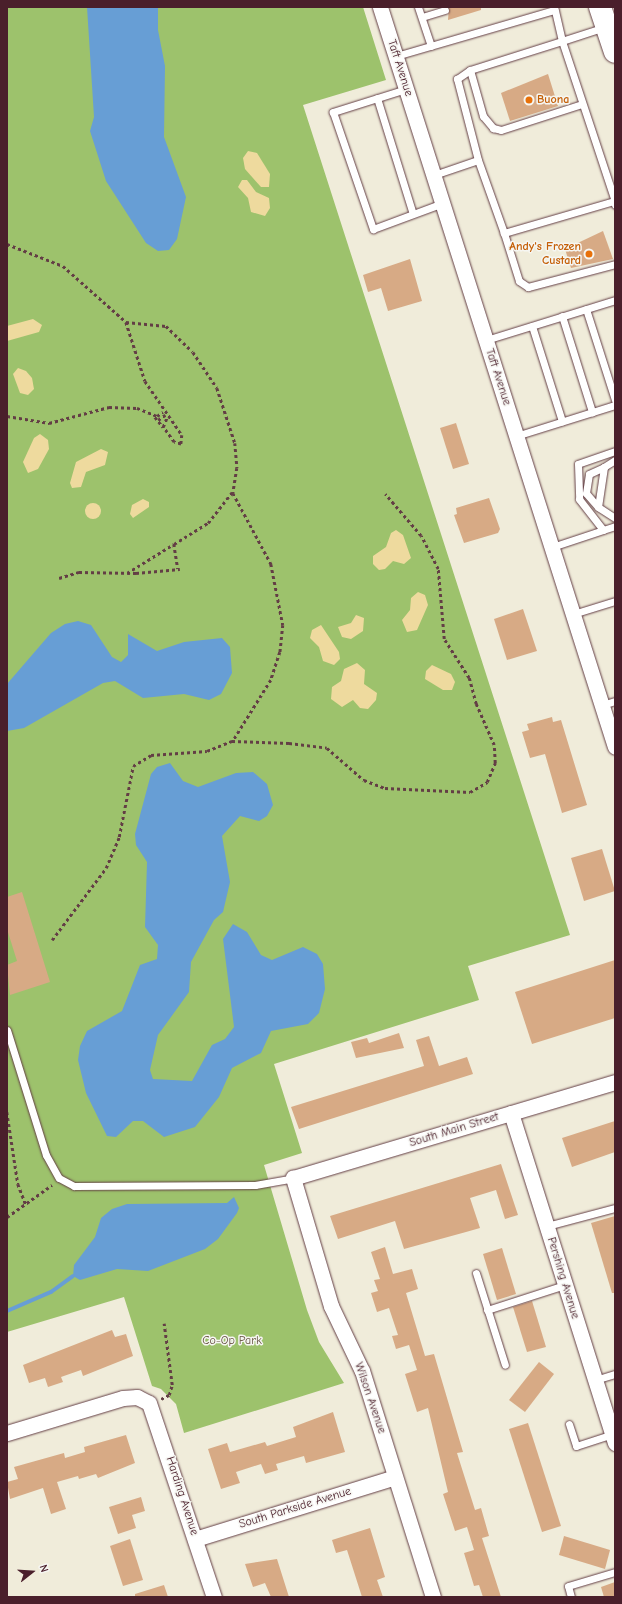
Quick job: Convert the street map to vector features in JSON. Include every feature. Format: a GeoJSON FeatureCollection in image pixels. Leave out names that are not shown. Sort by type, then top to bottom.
{"type":"FeatureCollection","features":[{"type":"Feature","properties":{"kind":"main road"},"geometry":{"type":"LineString","coordinates":[[603,17],[615,52]]}},
{"type":"Feature","properties":{"kind":"street","name":"Taft Avenue"},"geometry":{"type":"LineString","coordinates":[[380,7],[573,614],[608,703],[615,747]]}},
{"type":"Feature","properties":{"kind":"street","name":"South Main Street"},"geometry":{"type":"LineString","coordinates":[[293,1178],[615,1082]]}},
{"type":"Feature","properties":{"kind":"street","name":"Pershing Avenue"},"geometry":{"type":"LineString","coordinates":[[511,1113],[614,1439]]}},
{"type":"Feature","properties":{"kind":"street","name":"Wilson Avenue"},"geometry":{"type":"LineString","coordinates":[[293,1178],[331,1306],[362,1371],[433,1597]]}},
{"type":"Feature","properties":{"kind":"street"},"geometry":{"type":"LineString","coordinates":[[7,1433],[123,1398],[146,1401]]}},
{"type":"Feature","properties":{"kind":"street","name":"Harding Avenue"},"geometry":{"type":"LineString","coordinates":[[146,1401],[195,1538],[214,1597]]}},
{"type":"Feature","properties":{"kind":"street","name":"South Parkside Avenue"},"geometry":{"type":"LineString","coordinates":[[195,1538],[396,1477]]}},
{"type":"Feature","properties":{"kind":"lane"},"geometry":{"type":"LineString","coordinates":[[418,7],[431,46]]}},
{"type":"Feature","properties":{"kind":"lane"},"geometry":{"type":"LineString","coordinates":[[396,56],[554,9],[562,41],[615,203],[504,234]]}},
{"type":"Feature","properties":{"kind":"lane"},"geometry":{"type":"LineString","coordinates":[[422,17],[445,10]]}},
{"type":"Feature","properties":{"kind":"lane"},"geometry":{"type":"LineString","coordinates":[[603,17],[562,41],[470,70],[457,79],[456,84],[478,160],[519,281],[528,287],[615,264]]}},
{"type":"Feature","properties":{"kind":"lane"},"geometry":{"type":"LineString","coordinates":[[470,70],[483,116],[494,128],[501,130],[582,104]]}},
{"type":"Feature","properties":{"kind":"lane"},"geometry":{"type":"LineString","coordinates":[[406,89],[334,112],[373,229],[442,203]]}},
{"type":"Feature","properties":{"kind":"lane"},"geometry":{"type":"LineString","coordinates":[[377,98],[413,214]]}},
{"type":"Feature","properties":{"kind":"lane"},"geometry":{"type":"LineString","coordinates":[[434,175],[478,160]]}},
{"type":"Feature","properties":{"kind":"lane"},"geometry":{"type":"LineString","coordinates":[[486,340],[615,300]]}},
{"type":"Feature","properties":{"kind":"lane"},"geometry":{"type":"LineString","coordinates":[[586,309],[615,400]]}},
{"type":"Feature","properties":{"kind":"lane"},"geometry":{"type":"LineString","coordinates":[[562,316],[592,412]]}},
{"type":"Feature","properties":{"kind":"lane"},"geometry":{"type":"LineString","coordinates":[[532,326],[562,421]]}},
{"type":"Feature","properties":{"kind":"lane"},"geometry":{"type":"LineString","coordinates":[[516,436],[615,405]]}},
{"type":"Feature","properties":{"kind":"lane"},"geometry":{"type":"LineString","coordinates":[[603,530],[579,498],[578,464],[615,451]]}},
{"type":"Feature","properties":{"kind":"lane"},"geometry":{"type":"LineString","coordinates":[[615,460],[589,474],[586,493],[598,507],[615,518]]}},
{"type":"Feature","properties":{"kind":"lane"},"geometry":{"type":"LineString","coordinates":[[598,507],[604,467]]}},
{"type":"Feature","properties":{"kind":"lane"},"geometry":{"type":"LineString","coordinates":[[552,547],[615,526]]}},
{"type":"Feature","properties":{"kind":"lane"},"geometry":{"type":"LineString","coordinates":[[573,614],[615,601]]}},
{"type":"Feature","properties":{"kind":"lane"},"geometry":{"type":"LineString","coordinates":[[7,1030],[46,1155],[59,1178],[74,1186],[254,1185],[293,1178]]}},
{"type":"Feature","properties":{"kind":"lane"},"geometry":{"type":"LineString","coordinates":[[547,1226],[615,1208]]}},
{"type":"Feature","properties":{"kind":"lane"},"geometry":{"type":"LineString","coordinates":[[476,1273],[505,1365]]}},
{"type":"Feature","properties":{"kind":"lane"},"geometry":{"type":"LineString","coordinates":[[487,1310],[565,1285]]}},
{"type":"Feature","properties":{"kind":"lane"},"geometry":{"type":"LineString","coordinates":[[595,1380],[615,1374]]}},
{"type":"Feature","properties":{"kind":"lane"},"geometry":{"type":"LineString","coordinates":[[569,1424],[576,1446],[614,1439]]}},
{"type":"Feature","properties":{"kind":"lane"},"geometry":{"type":"LineString","coordinates":[[571,1597],[568,1586],[615,1572]]}},
{"type":"Feature","properties":{"kind":"path"},"geometry":{"type":"LineString","coordinates":[[7,244],[63,266],[126,322],[138,364],[165,415],[182,435],[183,442],[174,442],[153,415]]}},
{"type":"Feature","properties":{"kind":"path"},"geometry":{"type":"LineString","coordinates":[[126,322],[166,326],[209,373],[235,443],[237,468],[233,491],[208,523],[127,574]]}},
{"type":"Feature","properties":{"kind":"path"},"geometry":{"type":"LineString","coordinates":[[7,416],[49,423],[120,406],[153,415],[165,415]]}},
{"type":"Feature","properties":{"kind":"path"},"geometry":{"type":"LineString","coordinates":[[158,420],[165,415]]}},
{"type":"Feature","properties":{"kind":"path"},"geometry":{"type":"LineString","coordinates":[[163,427],[165,415]]}},
{"type":"Feature","properties":{"kind":"path"},"geometry":{"type":"LineString","coordinates":[[232,742],[271,680],[280,652],[283,625],[271,564],[243,518],[233,491]]}},
{"type":"Feature","properties":{"kind":"path"},"geometry":{"type":"LineString","coordinates":[[52,940],[110,860],[125,814],[133,766],[159,753],[207,751],[232,742],[327,748],[364,780],[385,788],[470,792],[487,782],[495,763],[494,745],[476,704],[469,678],[444,639],[438,569],[421,536],[385,494]]}},
{"type":"Feature","properties":{"kind":"path"},"geometry":{"type":"LineString","coordinates":[[58,578],[79,572],[127,574],[179,569],[174,544]]}},
{"type":"Feature","properties":{"kind":"path"},"geometry":{"type":"LineString","coordinates":[[7,1112],[18,1184],[26,1205]]}},
{"type":"Feature","properties":{"kind":"path"},"geometry":{"type":"LineString","coordinates":[[7,1216],[26,1205],[59,1178]]}},
{"type":"Feature","properties":{"kind":"path"},"geometry":{"type":"LineString","coordinates":[[146,1401],[166,1398],[172,1385],[164,1324]]}},
{"type":"Feature","properties":{"kind":"green space","name":"Co-Op Park"},"geometry":{"type":"Polygon","coordinates":[[[7,7],[363,7],[386,80],[303,105],[570,935],[468,966],[479,1000],[274,1064],[302,1153],[264,1165],[307,1310],[319,1342],[344,1383],[184,1433],[176,1404],[161,1389],[152,1386],[124,1297],[7,1332],[7,7]]]}},
{"type":"Feature","properties":{"kind":"sand"},"geometry":{"type":"Polygon","coordinates":[[[248,151],[257,153],[270,174],[269,187],[261,187],[245,169],[243,158],[248,151]]]}},
{"type":"Feature","properties":{"kind":"sand"},"geometry":{"type":"Polygon","coordinates":[[[242,180],[247,180],[256,192],[269,198],[270,208],[265,216],[251,212],[248,198],[238,187],[242,180]]]}},
{"type":"Feature","properties":{"kind":"sand"},"geometry":{"type":"Polygon","coordinates":[[[33,319],[42,325],[39,332],[7,341],[7,326],[33,319]]]}},
{"type":"Feature","properties":{"kind":"sand"},"geometry":{"type":"Polygon","coordinates":[[[18,368],[26,371],[32,378],[34,389],[28,395],[20,393],[13,374],[18,368]]]}},
{"type":"Feature","properties":{"kind":"sand"},"geometry":{"type":"Polygon","coordinates":[[[40,434],[48,440],[49,449],[38,469],[28,473],[23,462],[34,438],[40,434]]]}},
{"type":"Feature","properties":{"kind":"sand"},"geometry":{"type":"Polygon","coordinates":[[[101,449],[108,452],[105,465],[86,472],[81,487],[72,488],[70,483],[76,462],[101,449]]]}},
{"type":"Feature","properties":{"kind":"sand"},"geometry":{"type":"Polygon","coordinates":[[[143,499],[149,502],[149,507],[133,518],[130,514],[132,505],[143,499]]]}},
{"type":"Feature","properties":{"kind":"sand"},"geometry":{"type":"Polygon","coordinates":[[[93,503],[99,505],[101,511],[99,517],[93,519],[87,517],[85,511],[87,505],[93,503]]]}},
{"type":"Feature","properties":{"kind":"sand"},"geometry":{"type":"Polygon","coordinates":[[[396,530],[403,535],[411,558],[404,564],[393,561],[385,569],[379,570],[373,564],[373,556],[386,547],[391,533],[396,530]]]}},
{"type":"Feature","properties":{"kind":"sand"},"geometry":{"type":"Polygon","coordinates":[[[418,592],[425,595],[428,605],[417,630],[407,632],[402,620],[410,610],[411,598],[418,592]]]}},
{"type":"Feature","properties":{"kind":"sand"},"geometry":{"type":"Polygon","coordinates":[[[356,615],[364,618],[363,631],[351,639],[342,637],[338,627],[351,623],[356,615]]]}},
{"type":"Feature","properties":{"kind":"sand"},"geometry":{"type":"Polygon","coordinates":[[[321,625],[339,652],[340,659],[334,665],[323,661],[319,647],[310,638],[312,630],[321,625]]]}},
{"type":"Feature","properties":{"kind":"sand"},"geometry":{"type":"Polygon","coordinates":[[[357,663],[365,670],[364,684],[377,693],[376,700],[368,709],[360,708],[353,700],[342,707],[331,699],[332,687],[341,681],[344,669],[357,663]]]}},
{"type":"Feature","properties":{"kind":"sand"},"geometry":{"type":"Polygon","coordinates":[[[432,665],[451,674],[455,682],[452,690],[443,690],[425,679],[426,671],[432,665]]]}},
{"type":"Feature","properties":{"kind":"water"},"geometry":{"type":"Polygon","coordinates":[[[87,7],[158,7],[158,30],[165,66],[164,137],[186,197],[177,239],[169,250],[158,251],[146,243],[106,181],[90,131],[94,117],[87,7]]]}},
{"type":"Feature","properties":{"kind":"water"},"geometry":{"type":"Polygon","coordinates":[[[78,621],[91,625],[112,657],[121,662],[128,655],[128,634],[157,651],[184,642],[222,638],[230,647],[232,673],[221,694],[209,700],[184,694],[143,698],[115,681],[103,683],[24,728],[7,731],[7,684],[51,633],[65,624],[78,621]]]}},
{"type":"Feature","properties":{"kind":"water"},"geometry":{"type":"Polygon","coordinates":[[[170,763],[183,781],[198,787],[236,773],[253,772],[267,784],[273,805],[267,816],[259,821],[240,816],[222,836],[230,882],[223,912],[214,920],[191,962],[189,992],[158,1035],[150,1070],[153,1079],[192,1081],[212,1045],[225,1039],[234,1027],[223,939],[233,924],[247,932],[261,955],[272,960],[303,947],[317,954],[323,964],[325,989],[319,1013],[308,1024],[271,1031],[261,1053],[232,1068],[219,1097],[195,1127],[164,1137],[143,1121],[133,1121],[116,1137],[107,1136],[86,1093],[78,1060],[80,1046],[87,1031],[122,1011],[140,965],[157,959],[158,945],[145,927],[147,862],[136,845],[135,834],[151,774],[157,767],[170,763]]]}},
{"type":"Feature","properties":{"kind":"water"},"geometry":{"type":"Polygon","coordinates":[[[234,1197],[239,1208],[237,1213],[218,1239],[205,1249],[148,1271],[117,1269],[80,1280],[73,1276],[74,1265],[95,1237],[101,1218],[112,1209],[127,1204],[227,1203],[234,1197]]]}},
{"type":"Feature","properties":{"kind":"building"},"geometry":{"type":"Polygon","coordinates":[[[449,7],[481,7],[481,10],[448,20],[449,7]]]}},
{"type":"Feature","properties":{"kind":"building","name":"Buona"},"geometry":{"type":"Polygon","coordinates":[[[548,74],[558,106],[510,121],[501,93],[548,74]]]}},
{"type":"Feature","properties":{"kind":"building","name":"Andy's Frozen Custard"},"geometry":{"type":"Polygon","coordinates":[[[603,231],[613,259],[571,268],[565,249],[603,231]]]}},
{"type":"Feature","properties":{"kind":"building"},"geometry":{"type":"Polygon","coordinates":[[[410,259],[422,301],[388,311],[381,288],[368,292],[363,275],[410,259]]]}},
{"type":"Feature","properties":{"kind":"building"},"geometry":{"type":"Polygon","coordinates":[[[456,423],[469,464],[453,469],[440,428],[456,423]]]}},
{"type":"Feature","properties":{"kind":"building"},"geometry":{"type":"Polygon","coordinates":[[[489,498],[500,529],[498,533],[464,543],[454,515],[457,514],[456,508],[489,498]]]}},
{"type":"Feature","properties":{"kind":"building"},"geometry":{"type":"Polygon","coordinates":[[[523,609],[537,651],[507,660],[494,619],[523,609]]]}},
{"type":"Feature","properties":{"kind":"building"},"geometry":{"type":"Polygon","coordinates":[[[552,717],[553,722],[561,720],[587,805],[562,813],[545,754],[530,758],[522,732],[529,730],[527,724],[552,717]]]}},
{"type":"Feature","properties":{"kind":"building"},"geometry":{"type":"Polygon","coordinates":[[[602,849],[615,891],[584,901],[571,858],[602,849]]]}},
{"type":"Feature","properties":{"kind":"building"},"geometry":{"type":"Polygon","coordinates":[[[22,892],[50,982],[10,995],[7,965],[17,961],[7,929],[7,897],[22,892]]]}},
{"type":"Feature","properties":{"kind":"building"},"geometry":{"type":"Polygon","coordinates":[[[615,960],[615,1018],[532,1044],[515,992],[615,960]]]}},
{"type":"Feature","properties":{"kind":"building"},"geometry":{"type":"Polygon","coordinates":[[[399,1033],[404,1048],[356,1058],[351,1042],[367,1038],[369,1043],[399,1033]]]}},
{"type":"Feature","properties":{"kind":"building"},"geometry":{"type":"Polygon","coordinates":[[[429,1036],[439,1066],[467,1057],[473,1074],[299,1129],[291,1107],[424,1066],[416,1040],[429,1036]]]}},
{"type":"Feature","properties":{"kind":"building"},"geometry":{"type":"Polygon","coordinates":[[[615,1121],[615,1152],[572,1167],[562,1138],[615,1121]]]}},
{"type":"Feature","properties":{"kind":"building"},"geometry":{"type":"Polygon","coordinates":[[[501,1164],[518,1215],[505,1219],[496,1190],[470,1198],[480,1228],[404,1249],[395,1221],[338,1239],[330,1216],[501,1164]]]}},
{"type":"Feature","properties":{"kind":"building"},"geometry":{"type":"Polygon","coordinates":[[[615,1216],[615,1293],[612,1293],[591,1223],[615,1216]]]}},
{"type":"Feature","properties":{"kind":"building"},"geometry":{"type":"Polygon","coordinates":[[[385,1247],[393,1274],[412,1269],[418,1289],[406,1293],[425,1356],[434,1354],[463,1452],[457,1453],[475,1510],[481,1508],[489,1536],[482,1538],[501,1597],[483,1597],[479,1585],[474,1586],[464,1553],[474,1550],[467,1527],[455,1531],[443,1494],[448,1492],[428,1408],[417,1412],[405,1374],[417,1370],[409,1345],[396,1349],[392,1336],[398,1335],[389,1308],[377,1312],[371,1293],[378,1291],[374,1280],[380,1279],[371,1252],[385,1247]]]}},
{"type":"Feature","properties":{"kind":"building"},"geometry":{"type":"Polygon","coordinates":[[[502,1248],[516,1294],[497,1300],[483,1254],[502,1248]]]}},
{"type":"Feature","properties":{"kind":"building"},"geometry":{"type":"Polygon","coordinates":[[[532,1301],[546,1347],[527,1352],[513,1307],[532,1301]]]}},
{"type":"Feature","properties":{"kind":"building"},"geometry":{"type":"Polygon","coordinates":[[[112,1330],[115,1337],[126,1334],[133,1356],[83,1376],[81,1370],[61,1377],[63,1382],[48,1387],[45,1378],[29,1383],[23,1365],[112,1330]]]}},
{"type":"Feature","properties":{"kind":"building"},"geometry":{"type":"Polygon","coordinates":[[[539,1362],[554,1374],[525,1412],[509,1400],[539,1362]]]}},
{"type":"Feature","properties":{"kind":"building"},"geometry":{"type":"Polygon","coordinates":[[[333,1412],[345,1452],[306,1463],[304,1456],[276,1464],[278,1470],[265,1474],[261,1464],[236,1472],[240,1483],[221,1489],[208,1449],[227,1443],[230,1452],[265,1442],[267,1446],[296,1437],[293,1427],[333,1412]]]}},
{"type":"Feature","properties":{"kind":"building"},"geometry":{"type":"Polygon","coordinates":[[[528,1423],[561,1526],[542,1532],[509,1429],[528,1423]]]}},
{"type":"Feature","properties":{"kind":"building"},"geometry":{"type":"Polygon","coordinates":[[[126,1435],[135,1463],[98,1478],[96,1474],[79,1479],[78,1476],[57,1482],[66,1509],[51,1514],[43,1488],[10,1499],[7,1482],[18,1479],[14,1467],[64,1453],[65,1458],[85,1452],[84,1447],[126,1435]]]}},
{"type":"Feature","properties":{"kind":"building"},"geometry":{"type":"Polygon","coordinates":[[[141,1497],[145,1511],[132,1515],[136,1528],[118,1534],[109,1507],[141,1497]]]}},
{"type":"Feature","properties":{"kind":"building"},"geometry":{"type":"Polygon","coordinates":[[[370,1528],[385,1577],[377,1580],[383,1597],[362,1597],[347,1550],[336,1553],[332,1540],[370,1528]]]}},
{"type":"Feature","properties":{"kind":"building"},"geometry":{"type":"Polygon","coordinates":[[[564,1536],[610,1550],[605,1569],[559,1555],[564,1536]]]}},
{"type":"Feature","properties":{"kind":"building"},"geometry":{"type":"Polygon","coordinates":[[[130,1539],[143,1580],[123,1586],[110,1546],[130,1539]]]}},
{"type":"Feature","properties":{"kind":"building"},"geometry":{"type":"Polygon","coordinates":[[[277,1559],[289,1597],[271,1597],[265,1583],[253,1587],[245,1564],[277,1559]]]}},
{"type":"Feature","properties":{"kind":"building"},"geometry":{"type":"Polygon","coordinates":[[[615,1582],[615,1597],[604,1597],[601,1587],[615,1582]]]}},
{"type":"Feature","properties":{"kind":"building"},"geometry":{"type":"Polygon","coordinates":[[[164,1585],[168,1597],[135,1597],[135,1594],[164,1585]]]}},
{"type":"Feature","properties":{"kind":"waterway"},"geometry":{"type":"LineString","coordinates":[[7,1311],[51,1292],[73,1276]]}},
{"type":"Feature","properties":{"kind":"place","name":"Buona"},"geometry":{"type":"Point","coordinates":[529,100]}},
{"type":"Feature","properties":{"kind":"place","name":"Andy's Frozen Custard"},"geometry":{"type":"Point","coordinates":[589,254]}}]}
